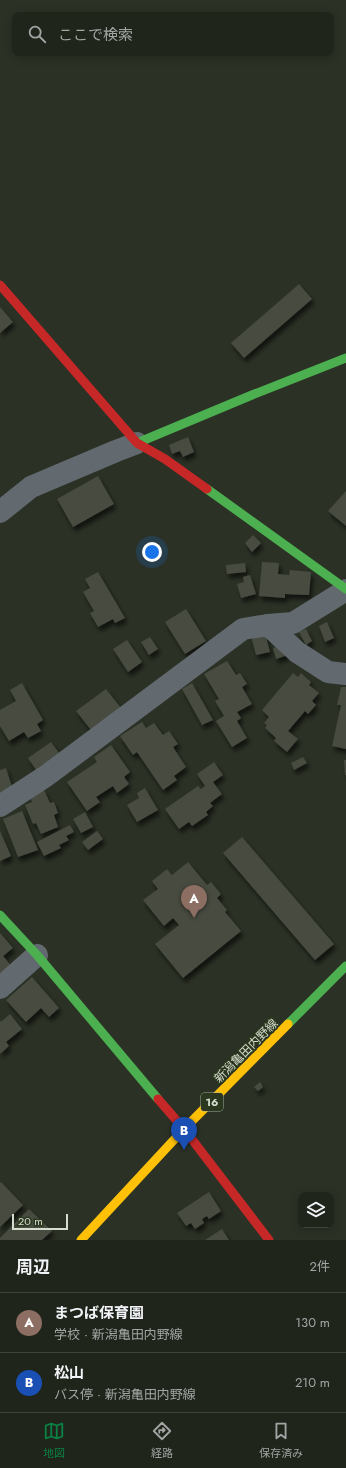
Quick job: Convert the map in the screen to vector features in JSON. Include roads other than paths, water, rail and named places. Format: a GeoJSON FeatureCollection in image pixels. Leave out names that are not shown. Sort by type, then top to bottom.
{"type":"FeatureCollection","features":[{"type":"Feature","properties":{"kind":"street"},"geometry":{"type":"LineString","coordinates":[[0,285],[137,443],[164,459],[346,589],[294,623],[243,629],[46,776],[0,806]]}},
{"type":"Feature","properties":{"kind":"street"},"geometry":{"type":"LineString","coordinates":[[0,512],[31,487],[252,394],[346,358]]}},
{"type":"Feature","properties":{"kind":"street"},"geometry":{"type":"LineString","coordinates":[[268,625],[297,652],[328,672],[346,674]]}},
{"type":"Feature","properties":{"kind":"street"},"geometry":{"type":"LineString","coordinates":[[0,915],[37,955],[184,1130],[269,1240]]}},
{"type":"Feature","properties":{"kind":"street"},"geometry":{"type":"LineString","coordinates":[[0,988],[37,955]]}},
{"type":"Feature","properties":{"kind":"street","name":"新潟亀田内野線"},"geometry":{"type":"LineString","coordinates":[[81,1240],[184,1130],[346,966]]}},
{"type":"Feature","properties":{"kind":"place","name":"まつば保育園"},"geometry":{"type":"Point","coordinates":[194,918]}},
{"type":"Feature","properties":{"kind":"place","name":"松山"},"geometry":{"type":"Point","coordinates":[184,1150]}}]}
